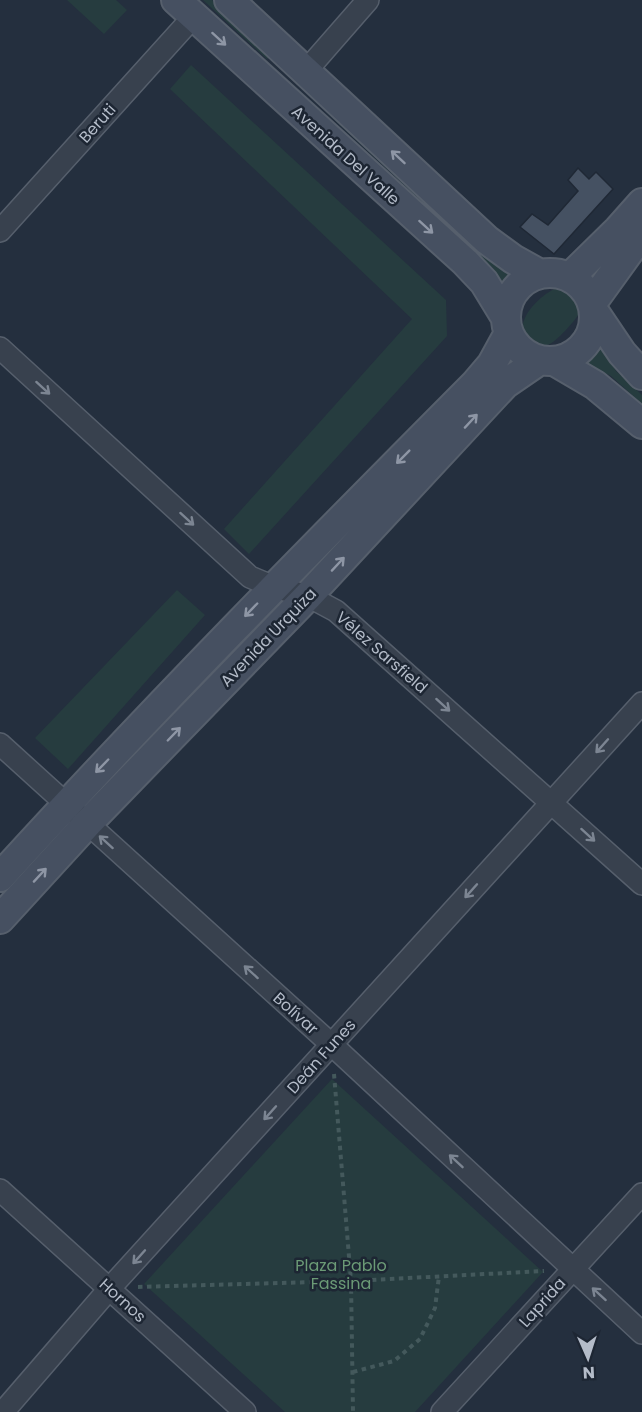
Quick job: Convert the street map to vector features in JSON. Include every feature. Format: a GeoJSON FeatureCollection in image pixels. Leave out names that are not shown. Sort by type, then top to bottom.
{"type":"FeatureCollection","features":[{"type":"Feature","properties":{"kind":"main road","name":"Avenida Del Valle"},"geometry":{"type":"LineString","coordinates":[[229,0],[487,240],[513,259],[540,274]]}},
{"type":"Feature","properties":{"kind":"main road","name":"Avenida Del Valle"},"geometry":{"type":"LineString","coordinates":[[185,8],[465,262],[484,282],[507,326]]}},
{"type":"Feature","properties":{"kind":"main road"},"geometry":{"type":"LineString","coordinates":[[570,278],[642,203]]}},
{"type":"Feature","properties":{"kind":"main road"},"geometry":{"type":"LineString","coordinates":[[547,361],[567,358],[580,350],[588,340],[594,327],[593,308],[633,246],[642,237]]}},
{"type":"Feature","properties":{"kind":"main road"},"geometry":{"type":"LineString","coordinates":[[642,375],[622,353],[593,308],[582,286],[570,278],[555,273],[540,274],[526,280],[515,290],[508,303],[507,326],[517,346],[527,355],[547,361],[595,385],[642,424]]}},
{"type":"Feature","properties":{"kind":"main road","name":"Avenida Urquiza"},"geometry":{"type":"LineString","coordinates":[[0,877],[274,587],[475,384],[492,364],[507,326]]}},
{"type":"Feature","properties":{"kind":"main road","name":"Avenida Urquiza"},"geometry":{"type":"LineString","coordinates":[[0,918],[87,824],[309,596],[505,384],[547,361]]}},
{"type":"Feature","properties":{"kind":"street"},"geometry":{"type":"LineString","coordinates":[[306,71],[368,0]]}},
{"type":"Feature","properties":{"kind":"street","name":"Beruti"},"geometry":{"type":"LineString","coordinates":[[0,231],[185,8]]}},
{"type":"Feature","properties":{"kind":"street","name":"Vélez Sarsfield"},"geometry":{"type":"LineString","coordinates":[[0,348],[250,577],[274,587],[309,596],[336,610],[642,884]]}},
{"type":"Feature","properties":{"kind":"street","name":"Deán Funes"},"geometry":{"type":"LineString","coordinates":[[3,1412],[110,1288],[642,703]]}},
{"type":"Feature","properties":{"kind":"street","name":"Bolívar"},"geometry":{"type":"LineString","coordinates":[[0,744],[332,1045],[642,1333]]}},
{"type":"Feature","properties":{"kind":"street","name":"Hornos"},"geometry":{"type":"LineString","coordinates":[[0,1190],[245,1412]]}},
{"type":"Feature","properties":{"kind":"street","name":"Laprida"},"geometry":{"type":"LineString","coordinates":[[442,1412],[642,1194]]}},
{"type":"Feature","properties":{"kind":"path"},"geometry":{"type":"LineString","coordinates":[[332,1045],[351,1281],[353,1412]]}},
{"type":"Feature","properties":{"kind":"path"},"geometry":{"type":"LineString","coordinates":[[110,1288],[351,1281],[572,1269]]}},
{"type":"Feature","properties":{"kind":"path"},"geometry":{"type":"LineString","coordinates":[[353,1372],[394,1361],[420,1339],[435,1308],[439,1276]]}},
{"type":"Feature","properties":{"kind":"green space"},"geometry":{"type":"Polygon","coordinates":[[[67,0],[116,0],[127,10],[104,34],[67,0]]]}},
{"type":"Feature","properties":{"kind":"green space"},"geometry":{"type":"Polygon","coordinates":[[[203,0],[212,0],[271,55],[267,59],[203,0]]]}},
{"type":"Feature","properties":{"kind":"green space"},"geometry":{"type":"Polygon","coordinates":[[[191,65],[446,300],[447,336],[249,554],[224,529],[412,319],[170,89],[191,65]]]}},
{"type":"Feature","properties":{"kind":"green space"},"geometry":{"type":"Polygon","coordinates":[[[330,108],[524,273],[512,283],[506,294],[493,268],[326,112],[330,108]]]}},
{"type":"Feature","properties":{"kind":"green space"},"geometry":{"type":"Polygon","coordinates":[[[557,288],[572,292],[576,296],[580,304],[578,315],[559,337],[551,343],[537,346],[526,339],[523,323],[537,301],[557,288]]]}},
{"type":"Feature","properties":{"kind":"green space"},"geometry":{"type":"Polygon","coordinates":[[[597,339],[616,371],[642,395],[642,404],[611,376],[578,359],[589,351],[597,339]]]}},
{"type":"Feature","properties":{"kind":"green space"},"geometry":{"type":"Polygon","coordinates":[[[177,590],[205,615],[68,769],[35,738],[177,590]]]}},
{"type":"Feature","properties":{"kind":"green space"},"geometry":{"type":"Polygon","coordinates":[[[267,609],[272,613],[103,796],[98,792],[267,609]]]}},
{"type":"Feature","properties":{"kind":"green space","name":"Plaza Pablo Fassina"},"geometry":{"type":"Polygon","coordinates":[[[332,1079],[543,1272],[415,1412],[285,1412],[144,1284],[332,1079]]]}},
{"type":"Feature","properties":{"kind":"building"},"geometry":{"type":"Polygon","coordinates":[[[578,168],[589,179],[596,172],[613,189],[554,254],[520,227],[532,214],[548,225],[578,191],[568,180],[578,168]]]}}]}
